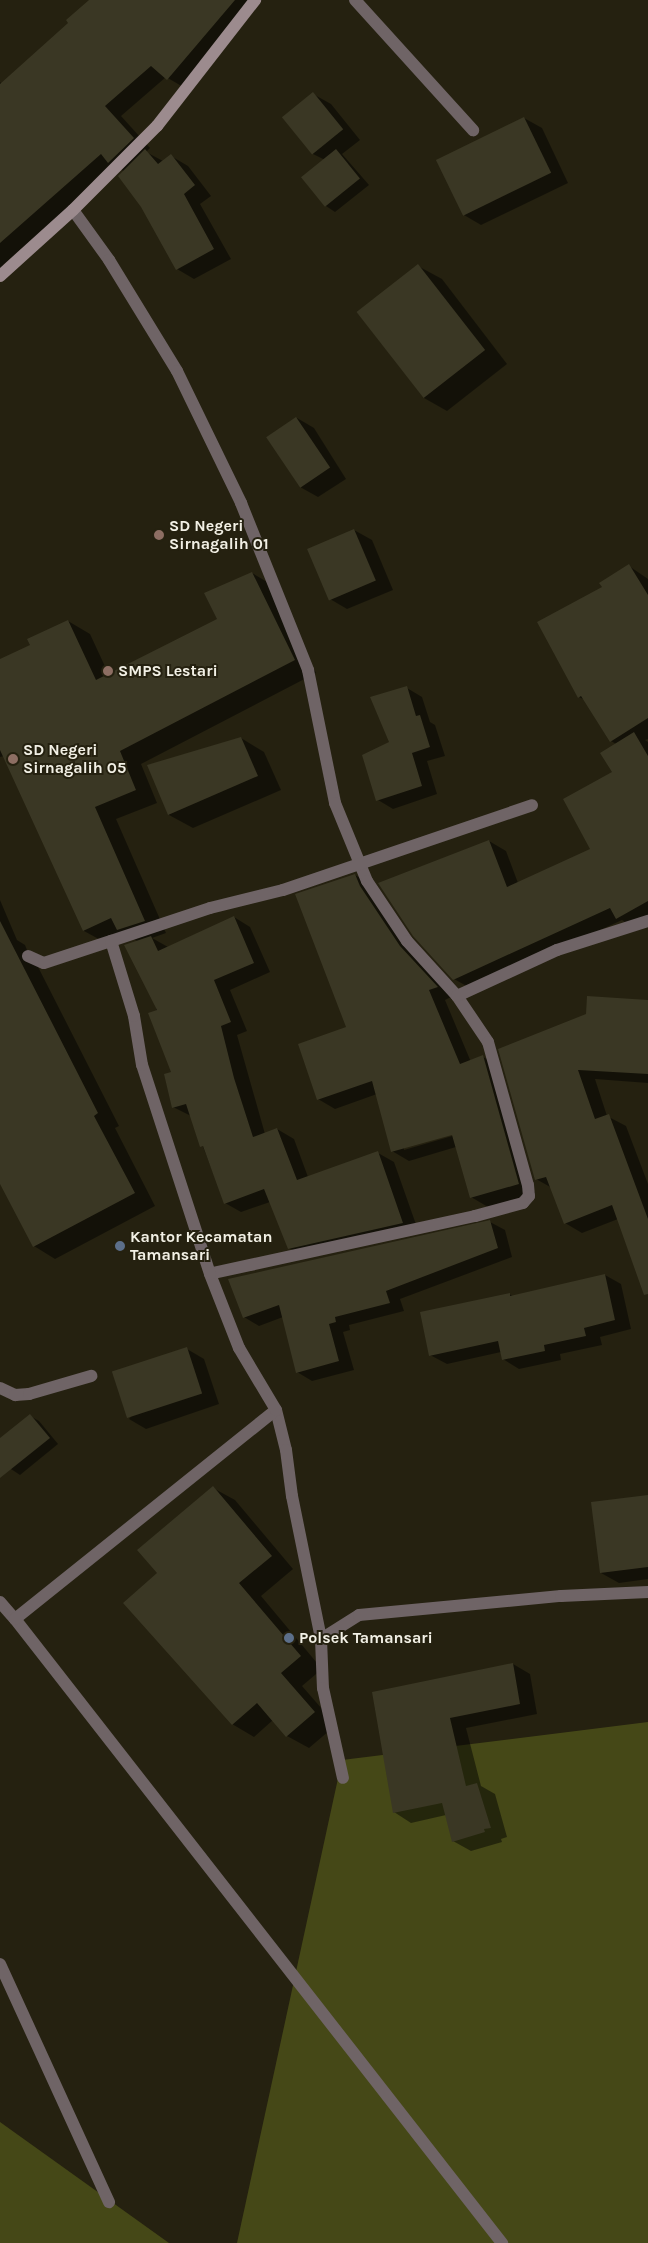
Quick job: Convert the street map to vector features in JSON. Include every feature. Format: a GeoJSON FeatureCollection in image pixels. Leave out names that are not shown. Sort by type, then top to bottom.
{"type":"FeatureCollection","features":[{"type":"Feature","properties":{"kind":"main road"},"geometry":{"type":"LineString","coordinates":[[0,276],[73,210],[157,126],[255,0]]}},
{"type":"Feature","properties":{"kind":"street"},"geometry":{"type":"LineString","coordinates":[[355,0],[474,130]]}},
{"type":"Feature","properties":{"kind":"street"},"geometry":{"type":"LineString","coordinates":[[73,210],[109,260],[177,371],[240,503],[308,670],[335,803],[367,881],[396,925],[458,996],[488,1042],[528,1186],[527,1200],[475,1216],[210,1274]]}},
{"type":"Feature","properties":{"kind":"street"},"geometry":{"type":"LineString","coordinates":[[28,956],[44,963],[210,908],[283,890],[532,805]]}},
{"type":"Feature","properties":{"kind":"street"},"geometry":{"type":"LineString","coordinates":[[458,996],[557,950],[648,921]]}},
{"type":"Feature","properties":{"kind":"street"},"geometry":{"type":"LineString","coordinates":[[111,941],[134,1016],[142,1065],[210,1274],[239,1348],[276,1410],[286,1450],[292,1496],[322,1639],[323,1688],[343,1778]]}},
{"type":"Feature","properties":{"kind":"street"},"geometry":{"type":"LineString","coordinates":[[0,1388],[15,1395],[29,1394],[90,1376]]}},
{"type":"Feature","properties":{"kind":"street"},"geometry":{"type":"LineString","coordinates":[[15,1619],[276,1410]]}},
{"type":"Feature","properties":{"kind":"street"},"geometry":{"type":"LineString","coordinates":[[322,1639],[359,1615],[561,1596],[648,1592]]}},
{"type":"Feature","properties":{"kind":"street"},"geometry":{"type":"LineString","coordinates":[[0,1602],[502,2243]]}},
{"type":"Feature","properties":{"kind":"street"},"geometry":{"type":"LineString","coordinates":[[0,1964],[109,2202]]}},
{"type":"Feature","properties":{"kind":"green space"},"geometry":{"type":"Polygon","coordinates":[[[648,1722],[648,2243],[237,2243],[342,1760],[648,1722]]]}},
{"type":"Feature","properties":{"kind":"green space"},"geometry":{"type":"Polygon","coordinates":[[[0,2122],[169,2243],[0,2243],[0,2122]]]}},
{"type":"Feature","properties":{"kind":"building"},"geometry":{"type":"Polygon","coordinates":[[[89,0],[235,0],[167,80],[151,66],[105,106],[134,138],[108,163],[101,154],[0,243],[0,84],[68,23],[66,20],[89,0]]]}},
{"type":"Feature","properties":{"kind":"building"},"geometry":{"type":"Polygon","coordinates":[[[313,92],[343,129],[312,154],[282,117],[313,92]]]}},
{"type":"Feature","properties":{"kind":"building"},"geometry":{"type":"Polygon","coordinates":[[[524,117],[551,173],[463,216],[436,160],[524,117]]]}},
{"type":"Feature","properties":{"kind":"building"},"geometry":{"type":"Polygon","coordinates":[[[145,149],[158,164],[171,154],[195,185],[184,194],[214,249],[176,270],[141,207],[118,176],[145,149]]]}},
{"type":"Feature","properties":{"kind":"building"},"geometry":{"type":"Polygon","coordinates":[[[336,149],[360,179],[325,207],[301,177],[336,149]]]}},
{"type":"Feature","properties":{"kind":"building"},"geometry":{"type":"Polygon","coordinates":[[[418,264],[485,350],[424,398],[357,312],[418,264]]]}},
{"type":"Feature","properties":{"kind":"building"},"geometry":{"type":"Polygon","coordinates":[[[296,417],[330,468],[300,488],[266,437],[296,417]]]}},
{"type":"Feature","properties":{"kind":"building"},"geometry":{"type":"Polygon","coordinates":[[[354,529],[376,581],[329,600],[307,549],[354,529]]]}},
{"type":"Feature","properties":{"kind":"building"},"geometry":{"type":"Polygon","coordinates":[[[629,564],[648,595],[648,718],[610,742],[581,696],[578,698],[537,622],[602,587],[599,583],[629,564]]]}},
{"type":"Feature","properties":{"kind":"building"},"geometry":{"type":"Polygon","coordinates":[[[252,572],[295,660],[120,751],[136,790],[95,807],[145,921],[117,930],[111,918],[83,931],[0,750],[0,659],[30,645],[27,639],[68,620],[96,680],[217,619],[204,593],[252,572]]]}},
{"type":"Feature","properties":{"kind":"building"},"geometry":{"type":"Polygon","coordinates":[[[407,686],[416,716],[420,715],[430,747],[412,753],[422,786],[376,801],[362,755],[389,742],[370,697],[407,686]]]}},
{"type":"Feature","properties":{"kind":"building"},"geometry":{"type":"Polygon","coordinates":[[[634,732],[648,756],[648,901],[616,919],[610,908],[453,980],[413,936],[378,883],[489,840],[507,887],[590,849],[563,799],[612,772],[600,753],[634,732]]]}},
{"type":"Feature","properties":{"kind":"building"},"geometry":{"type":"Polygon","coordinates":[[[241,737],[258,776],[168,815],[147,765],[241,737]]]}},
{"type":"Feature","properties":{"kind":"building"},"geometry":{"type":"Polygon","coordinates":[[[355,874],[360,886],[400,946],[438,987],[429,990],[460,1064],[483,1055],[519,1184],[470,1198],[452,1135],[391,1152],[372,1081],[317,1100],[298,1044],[346,1027],[295,894],[355,874]]]}},
{"type":"Feature","properties":{"kind":"building"},"geometry":{"type":"Polygon","coordinates":[[[234,916],[254,963],[214,980],[231,1022],[221,1026],[234,1078],[253,1137],[277,1128],[297,1180],[378,1151],[403,1223],[288,1249],[264,1189],[224,1204],[203,1146],[200,1147],[186,1104],[172,1108],[164,1074],[171,1072],[148,1013],[157,1010],[124,945],[151,936],[158,951],[234,916]]]}},
{"type":"Feature","properties":{"kind":"building"},"geometry":{"type":"Polygon","coordinates":[[[0,921],[98,1113],[94,1116],[135,1193],[33,1247],[0,1184],[0,921]]]}},
{"type":"Feature","properties":{"kind":"building"},"geometry":{"type":"Polygon","coordinates":[[[587,996],[648,1000],[648,1074],[578,1070],[595,1119],[609,1114],[648,1219],[648,1294],[644,1295],[612,1205],[564,1224],[546,1177],[535,1180],[498,1049],[586,1014],[587,996]]]}},
{"type":"Feature","properties":{"kind":"building"},"geometry":{"type":"Polygon","coordinates":[[[490,1220],[498,1248],[386,1291],[390,1303],[335,1317],[336,1322],[329,1324],[339,1361],[296,1373],[279,1305],[243,1318],[228,1279],[490,1220]]]}},
{"type":"Feature","properties":{"kind":"building"},"geometry":{"type":"Polygon","coordinates":[[[605,1274],[615,1320],[584,1328],[586,1336],[544,1345],[545,1351],[502,1360],[498,1341],[429,1356],[420,1312],[510,1293],[510,1296],[605,1274]]]}},
{"type":"Feature","properties":{"kind":"building"},"geometry":{"type":"Polygon","coordinates":[[[187,1347],[202,1394],[127,1418],[112,1371],[187,1347]]]}},
{"type":"Feature","properties":{"kind":"building"},"geometry":{"type":"Polygon","coordinates":[[[30,1414],[50,1438],[0,1478],[0,1438],[30,1414]]]}},
{"type":"Feature","properties":{"kind":"building"},"geometry":{"type":"Polygon","coordinates":[[[213,1486],[272,1556],[239,1583],[301,1656],[281,1673],[315,1712],[286,1737],[257,1703],[232,1725],[123,1603],[157,1573],[137,1550],[213,1486]]]}},
{"type":"Feature","properties":{"kind":"building"},"geometry":{"type":"Polygon","coordinates":[[[648,1495],[648,1567],[600,1573],[591,1502],[648,1495]]]}},
{"type":"Feature","properties":{"kind":"building"},"geometry":{"type":"Polygon","coordinates":[[[513,1663],[520,1704],[450,1718],[466,1786],[477,1783],[491,1828],[484,1829],[485,1832],[452,1842],[442,1803],[393,1813],[372,1692],[513,1663]]]}},
{"type":"Feature","properties":{"kind":"place","name":"SD Negeri Sirnagalih 01"},"geometry":{"type":"Point","coordinates":[159,535]}},
{"type":"Feature","properties":{"kind":"place","name":"SMPS Lestari"},"geometry":{"type":"Point","coordinates":[108,671]}},
{"type":"Feature","properties":{"kind":"place","name":"SD Negeri Sirnagalih 05"},"geometry":{"type":"Point","coordinates":[13,759]}},
{"type":"Feature","properties":{"kind":"place","name":"Kantor Kecamatan Tamansari"},"geometry":{"type":"Point","coordinates":[120,1246]}},
{"type":"Feature","properties":{"kind":"place","name":"Polsek Tamansari"},"geometry":{"type":"Point","coordinates":[289,1638]}}]}
